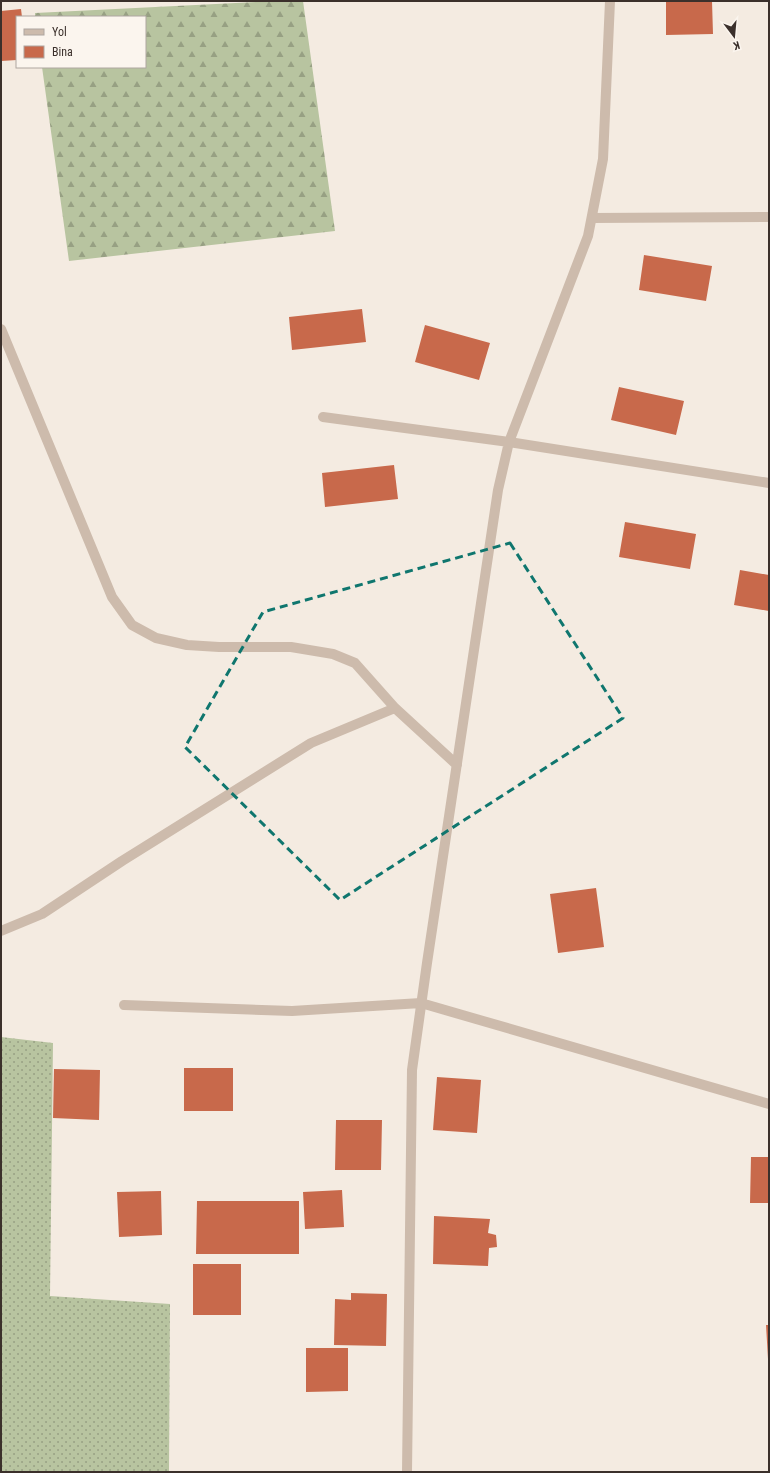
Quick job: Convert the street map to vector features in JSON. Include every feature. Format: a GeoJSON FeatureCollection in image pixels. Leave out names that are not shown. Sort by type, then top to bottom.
{"type":"FeatureCollection","features":[{"type":"Feature","properties":{"kind":"street"},"geometry":{"type":"LineString","coordinates":[[407,1472],[412,1070],[421,1003],[498,490],[509,442],[588,236],[604,159],[610,1]]}},
{"type":"Feature","properties":{"kind":"street"},"geometry":{"type":"LineString","coordinates":[[592,218],[769,217]]}},
{"type":"Feature","properties":{"kind":"street"},"geometry":{"type":"LineString","coordinates":[[1,328],[112,597],[132,625],[156,638],[187,645],[219,647],[291,647],[333,654],[355,663],[395,708],[457,765]]}},
{"type":"Feature","properties":{"kind":"street"},"geometry":{"type":"LineString","coordinates":[[323,417],[509,442],[769,483]]}},
{"type":"Feature","properties":{"kind":"street"},"geometry":{"type":"LineString","coordinates":[[1,930],[42,914],[122,861],[311,743],[395,708]]}},
{"type":"Feature","properties":{"kind":"street"},"geometry":{"type":"LineString","coordinates":[[124,1005],[292,1011],[421,1003],[769,1104]]}},
{"type":"Feature","properties":{"kind":"highlighted area"},"geometry":{"type":"Polygon","coordinates":[[[510,543],[623,718],[340,900],[185,747],[263,612],[510,543]]]}},
{"type":"Feature","properties":{"kind":"green space"},"geometry":{"type":"Polygon","coordinates":[[[276,1],[303,1],[335,231],[69,261],[42,68],[146,68],[146,16],[35,16],[35,13],[276,1]]]}},
{"type":"Feature","properties":{"kind":"green space"},"geometry":{"type":"Polygon","coordinates":[[[1,1037],[53,1043],[50,1296],[170,1304],[169,1472],[1,1472],[1,1037]]]}},
{"type":"Feature","properties":{"kind":"building"},"geometry":{"type":"Polygon","coordinates":[[[666,1],[712,1],[713,34],[666,35],[666,1]]]}},
{"type":"Feature","properties":{"kind":"building"},"geometry":{"type":"Polygon","coordinates":[[[21,9],[22,16],[16,16],[16,60],[1,61],[1,11],[21,9]]]}},
{"type":"Feature","properties":{"kind":"building"},"geometry":{"type":"Polygon","coordinates":[[[644,255],[712,266],[706,301],[639,290],[644,255]]]}},
{"type":"Feature","properties":{"kind":"building"},"geometry":{"type":"Polygon","coordinates":[[[362,309],[366,342],[292,350],[289,317],[362,309]]]}},
{"type":"Feature","properties":{"kind":"building"},"geometry":{"type":"Polygon","coordinates":[[[425,325],[490,343],[479,380],[415,362],[425,325]]]}},
{"type":"Feature","properties":{"kind":"building"},"geometry":{"type":"Polygon","coordinates":[[[619,387],[684,401],[676,435],[611,420],[619,387]]]}},
{"type":"Feature","properties":{"kind":"building"},"geometry":{"type":"Polygon","coordinates":[[[394,465],[398,499],[325,507],[322,473],[394,465]]]}},
{"type":"Feature","properties":{"kind":"building"},"geometry":{"type":"Polygon","coordinates":[[[625,522],[696,534],[690,569],[619,557],[625,522]]]}},
{"type":"Feature","properties":{"kind":"building"},"geometry":{"type":"Polygon","coordinates":[[[740,570],[769,575],[769,611],[734,605],[740,570]]]}},
{"type":"Feature","properties":{"kind":"building"},"geometry":{"type":"Polygon","coordinates":[[[596,888],[604,947],[558,953],[550,894],[596,888]]]}},
{"type":"Feature","properties":{"kind":"building"},"geometry":{"type":"Polygon","coordinates":[[[184,1068],[233,1068],[233,1111],[184,1111],[184,1068]]]}},
{"type":"Feature","properties":{"kind":"building"},"geometry":{"type":"Polygon","coordinates":[[[54,1069],[100,1070],[99,1120],[53,1118],[54,1069]]]}},
{"type":"Feature","properties":{"kind":"building"},"geometry":{"type":"Polygon","coordinates":[[[437,1077],[481,1080],[477,1133],[433,1130],[437,1077]]]}},
{"type":"Feature","properties":{"kind":"building"},"geometry":{"type":"Polygon","coordinates":[[[336,1120],[382,1120],[381,1170],[335,1170],[336,1120]]]}},
{"type":"Feature","properties":{"kind":"building"},"geometry":{"type":"Polygon","coordinates":[[[751,1157],[769,1157],[769,1203],[750,1203],[751,1157]]]}},
{"type":"Feature","properties":{"kind":"building"},"geometry":{"type":"Polygon","coordinates":[[[342,1190],[344,1227],[305,1229],[303,1192],[342,1190]]]}},
{"type":"Feature","properties":{"kind":"building"},"geometry":{"type":"Polygon","coordinates":[[[161,1191],[162,1235],[119,1237],[117,1192],[161,1191]]]}},
{"type":"Feature","properties":{"kind":"building"},"geometry":{"type":"Polygon","coordinates":[[[197,1201],[299,1201],[299,1254],[196,1254],[197,1201]]]}},
{"type":"Feature","properties":{"kind":"building"},"geometry":{"type":"Polygon","coordinates":[[[434,1216],[490,1219],[488,1233],[496,1235],[497,1247],[489,1248],[488,1266],[433,1264],[434,1216]]]}},
{"type":"Feature","properties":{"kind":"building"},"geometry":{"type":"Polygon","coordinates":[[[193,1264],[241,1264],[241,1315],[193,1315],[193,1264]]]}},
{"type":"Feature","properties":{"kind":"building"},"geometry":{"type":"Polygon","coordinates":[[[351,1293],[387,1294],[386,1346],[334,1345],[335,1299],[351,1300],[351,1293]]]}},
{"type":"Feature","properties":{"kind":"building"},"geometry":{"type":"Polygon","coordinates":[[[766,1325],[769,1325],[769,1359],[768,1359],[766,1325]]]}},
{"type":"Feature","properties":{"kind":"building"},"geometry":{"type":"Polygon","coordinates":[[[306,1348],[348,1348],[348,1391],[306,1392],[306,1348]]]}}]}
